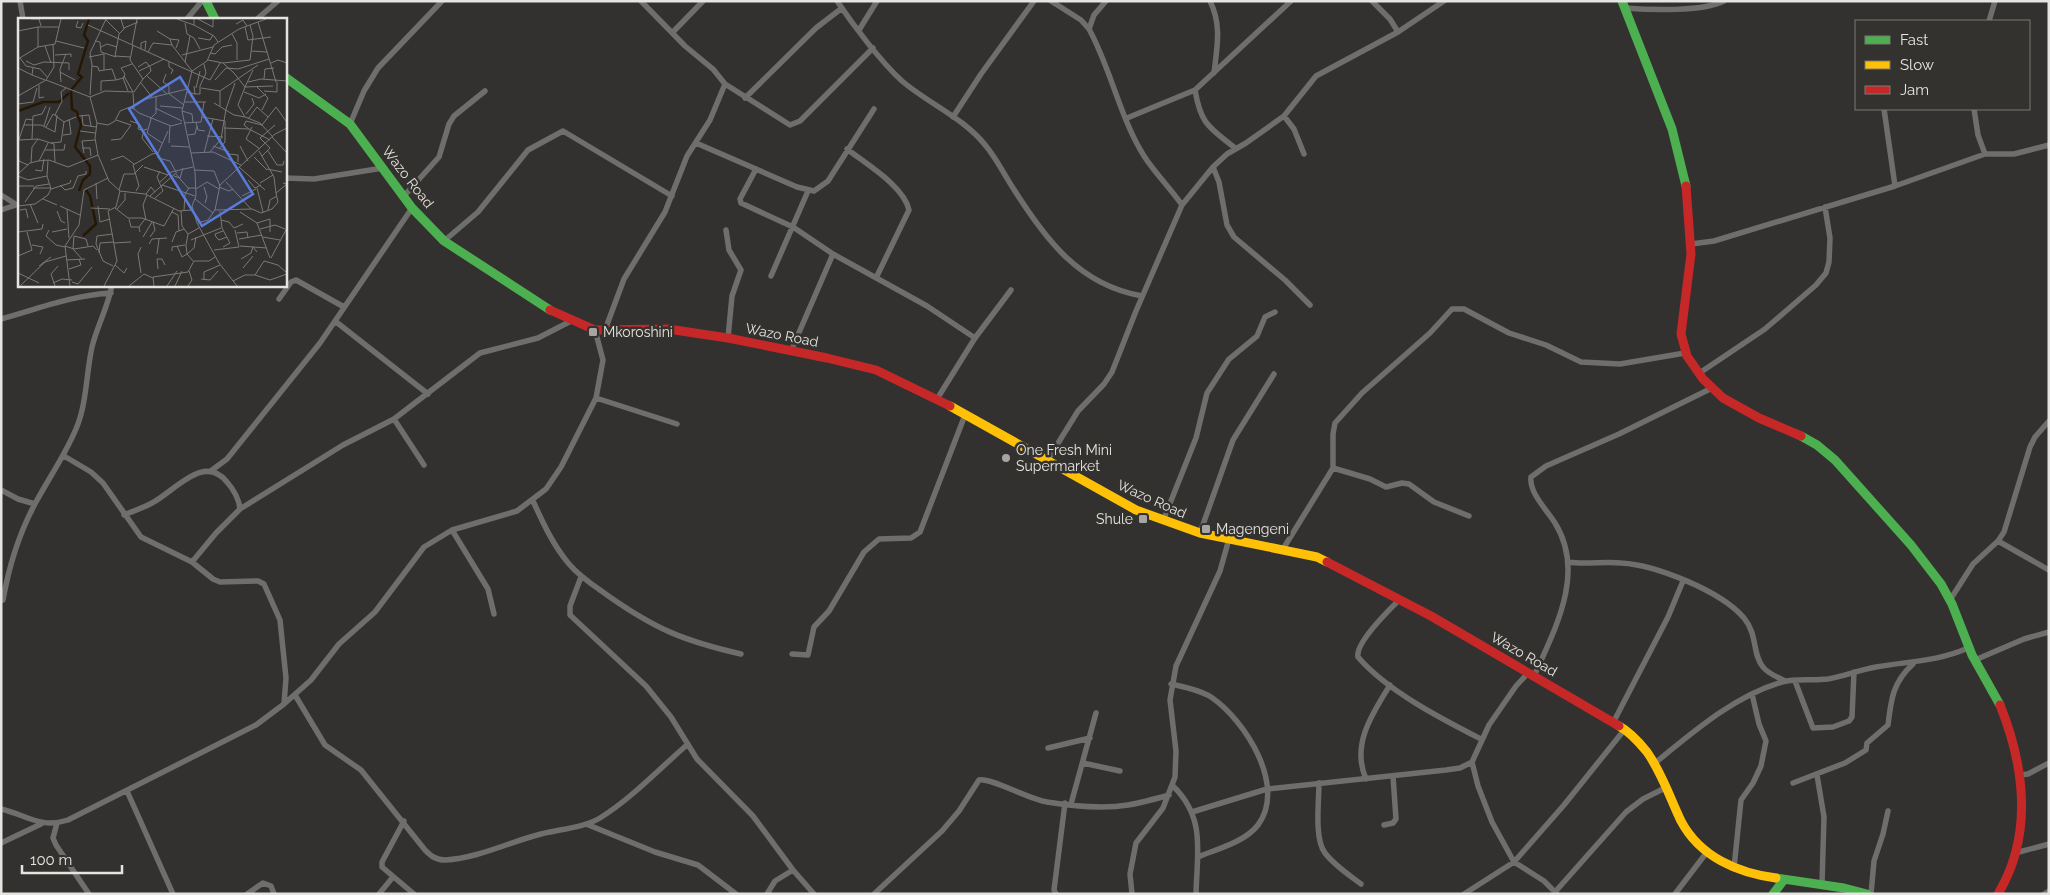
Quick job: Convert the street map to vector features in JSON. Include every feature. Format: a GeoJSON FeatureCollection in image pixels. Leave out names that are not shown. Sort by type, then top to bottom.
{"type":"FeatureCollection","features":[{"type":"Feature","properties":{"kind":"main road"},"geometry":{"type":"LineString","coordinates":[[206,1],[214,18]]}},
{"type":"Feature","properties":{"kind":"main road"},"geometry":{"type":"LineString","coordinates":[[1623,5],[1682,157],[1687,188],[1691,244],[1690,267],[1681,320],[1681,339],[1685,354],[1710,389],[1736,405],[1824,450],[1921,558],[1950,600],[1968,648],[2000,705],[2016,748],[2020,775],[2019,852],[2013,870],[1998,894]]}},
{"type":"Feature","properties":{"kind":"main road","name":"Wazo Road"},"geometry":{"type":"LineString","coordinates":[[286,78],[350,124],[412,208],[444,241],[466,257],[490,270],[546,308],[571,322],[595,330],[668,329],[728,338],[876,370],[937,399],[1136,510],[1200,533],[1317,557],[1400,600],[1625,729],[1639,741],[1655,763],[1688,832],[1707,852],[1752,876],[1783,881],[1846,886],[1867,894]]}},
{"type":"Feature","properties":{"kind":"main road"},"geometry":{"type":"LineString","coordinates":[[1773,894],[1783,881]]}},
{"type":"Feature","properties":{"kind":"street"},"geometry":{"type":"LineString","coordinates":[[20,1],[23,18]]}},
{"type":"Feature","properties":{"kind":"street"},"geometry":{"type":"LineString","coordinates":[[188,18],[202,1]]}},
{"type":"Feature","properties":{"kind":"street"},"geometry":{"type":"LineString","coordinates":[[258,18],[278,1]]}},
{"type":"Feature","properties":{"kind":"street"},"geometry":{"type":"LineString","coordinates":[[350,124],[364,91],[378,68],[442,1]]}},
{"type":"Feature","properties":{"kind":"street"},"geometry":{"type":"LineString","coordinates":[[641,1],[686,46],[713,68],[725,84],[784,124],[795,124],[873,48]]}},
{"type":"Feature","properties":{"kind":"street"},"geometry":{"type":"LineString","coordinates":[[673,32],[703,1]]}},
{"type":"Feature","properties":{"kind":"street"},"geometry":{"type":"LineString","coordinates":[[837,1],[873,48],[901,80],[967,127],[986,146],[1041,229],[1072,265],[1113,288],[1142,296]]}},
{"type":"Feature","properties":{"kind":"street"},"geometry":{"type":"LineString","coordinates":[[859,30],[877,1]]}},
{"type":"Feature","properties":{"kind":"street"},"geometry":{"type":"LineString","coordinates":[[1050,1],[1080,20],[1089,29],[1106,61],[1127,118],[1144,155],[1182,205]]}},
{"type":"Feature","properties":{"kind":"street"},"geometry":{"type":"LineString","coordinates":[[1089,29],[1094,15],[1106,1]]}},
{"type":"Feature","properties":{"kind":"street"},"geometry":{"type":"LineString","coordinates":[[1210,1],[1217,15],[1219,28],[1214,73]]}},
{"type":"Feature","properties":{"kind":"street"},"geometry":{"type":"LineString","coordinates":[[1127,118],[1195,90],[1291,1]]}},
{"type":"Feature","properties":{"kind":"street"},"geometry":{"type":"LineString","coordinates":[[1372,1],[1390,19],[1398,32]]}},
{"type":"Feature","properties":{"kind":"street"},"geometry":{"type":"LineString","coordinates":[[1047,461],[1078,411],[1104,384],[1112,372],[1142,296],[1182,205],[1213,167],[1235,148],[1246,143],[1284,116],[1316,76],[1398,32],[1444,1]]}},
{"type":"Feature","properties":{"kind":"street"},"geometry":{"type":"LineString","coordinates":[[1623,5],[1696,8],[1716,5],[1724,1]]}},
{"type":"Feature","properties":{"kind":"street"},"geometry":{"type":"LineString","coordinates":[[1989,20],[1995,1]]}},
{"type":"Feature","properties":{"kind":"street"},"geometry":{"type":"LineString","coordinates":[[953,117],[1032,2]]}},
{"type":"Feature","properties":{"kind":"street"},"geometry":{"type":"LineString","coordinates":[[745,98],[816,28],[842,8]]}},
{"type":"Feature","properties":{"kind":"street"},"geometry":{"type":"LineString","coordinates":[[605,330],[624,279],[672,196],[679,174],[710,120],[725,84]]}},
{"type":"Feature","properties":{"kind":"street"},"geometry":{"type":"LineString","coordinates":[[404,196],[440,157],[448,124],[454,116],[485,90]]}},
{"type":"Feature","properties":{"kind":"street"},"geometry":{"type":"LineString","coordinates":[[1195,90],[1200,114],[1206,125],[1235,148]]}},
{"type":"Feature","properties":{"kind":"street"},"geometry":{"type":"LineString","coordinates":[[696,143],[808,191],[817,190],[836,171],[847,149],[874,109]]}},
{"type":"Feature","properties":{"kind":"street"},"geometry":{"type":"LineString","coordinates":[[1884,110],[1895,186]]}},
{"type":"Feature","properties":{"kind":"street"},"geometry":{"type":"LineString","coordinates":[[1974,110],[1978,135],[1985,154]]}},
{"type":"Feature","properties":{"kind":"street"},"geometry":{"type":"LineString","coordinates":[[1284,116],[1294,129],[1304,154]]}},
{"type":"Feature","properties":{"kind":"street"},"geometry":{"type":"LineString","coordinates":[[444,241],[478,212],[528,150],[563,130],[672,196]]}},
{"type":"Feature","properties":{"kind":"street"},"geometry":{"type":"LineString","coordinates":[[1691,244],[1714,241],[1895,186],[1985,154],[2014,154],[2049,145]]}},
{"type":"Feature","properties":{"kind":"street"},"geometry":{"type":"LineString","coordinates":[[847,149],[884,177],[904,196],[909,210],[876,278]]}},
{"type":"Feature","properties":{"kind":"street"},"geometry":{"type":"LineString","coordinates":[[1213,167],[1219,182],[1227,225],[1234,237],[1285,280],[1310,305]]}},
{"type":"Feature","properties":{"kind":"street"},"geometry":{"type":"LineString","coordinates":[[286,178],[314,179],[383,168]]}},
{"type":"Feature","properties":{"kind":"street"},"geometry":{"type":"LineString","coordinates":[[756,168],[740,202],[751,209],[793,227],[833,254],[927,306],[975,338]]}},
{"type":"Feature","properties":{"kind":"street"},"geometry":{"type":"LineString","coordinates":[[771,276],[808,191]]}},
{"type":"Feature","properties":{"kind":"street"},"geometry":{"type":"LineString","coordinates":[[1,195],[16,204]]}},
{"type":"Feature","properties":{"kind":"street"},"geometry":{"type":"LineString","coordinates":[[1,210],[16,204]]}},
{"type":"Feature","properties":{"kind":"street"},"geometry":{"type":"LineString","coordinates":[[1698,374],[1765,329],[1816,285],[1826,273],[1830,262],[1830,238],[1824,207]]}},
{"type":"Feature","properties":{"kind":"street"},"geometry":{"type":"LineString","coordinates":[[124,515],[152,503],[191,476],[212,470],[227,459],[320,343],[412,208]]}},
{"type":"Feature","properties":{"kind":"street"},"geometry":{"type":"LineString","coordinates":[[726,230],[729,250],[741,270],[732,296],[728,338]]}},
{"type":"Feature","properties":{"kind":"street"},"geometry":{"type":"LineString","coordinates":[[791,351],[833,254]]}},
{"type":"Feature","properties":{"kind":"street"},"geometry":{"type":"LineString","coordinates":[[279,299],[291,282],[296,280],[344,307]]}},
{"type":"Feature","properties":{"kind":"street"},"geometry":{"type":"LineString","coordinates":[[3,600],[10,562],[35,504],[64,456],[82,411],[92,348],[112,286]]}},
{"type":"Feature","properties":{"kind":"street"},"geometry":{"type":"LineString","coordinates":[[937,399],[975,338],[1010,290]]}},
{"type":"Feature","properties":{"kind":"street"},"geometry":{"type":"LineString","coordinates":[[1,319],[51,303],[92,294],[111,293]]}},
{"type":"Feature","properties":{"kind":"street"},"geometry":{"type":"LineString","coordinates":[[1283,549],[1333,468],[1333,434],[1335,423],[1381,374],[1430,333],[1452,308],[1464,309],[1509,333],[1546,345],[1581,362],[1620,364],[1685,354]]}},
{"type":"Feature","properties":{"kind":"street"},"geometry":{"type":"LineString","coordinates":[[1163,521],[1196,438],[1204,402],[1211,385],[1230,359],[1253,340],[1265,318],[1275,312]]}},
{"type":"Feature","properties":{"kind":"street"},"geometry":{"type":"LineString","coordinates":[[335,320],[428,394]]}},
{"type":"Feature","properties":{"kind":"street"},"geometry":{"type":"LineString","coordinates":[[192,562],[240,509],[343,445],[394,419],[480,353],[538,338],[571,322]]}},
{"type":"Feature","properties":{"kind":"street"},"geometry":{"type":"LineString","coordinates":[[1,843],[41,824],[57,823],[128,791],[256,725],[295,696],[311,680],[339,644],[375,612],[424,547],[452,530],[518,511],[533,501],[546,489],[561,467],[596,398],[603,360],[595,330]]}},
{"type":"Feature","properties":{"kind":"street"},"geometry":{"type":"LineString","coordinates":[[1200,533],[1233,440],[1274,374]]}},
{"type":"Feature","properties":{"kind":"street"},"geometry":{"type":"LineString","coordinates":[[1667,787],[1643,799],[1626,812],[1556,893],[1544,881],[1514,862],[1492,822],[1476,780],[1472,762],[1481,739],[1503,703],[1531,674],[1558,625],[1565,596],[1568,562],[1557,525],[1530,482],[1534,473],[1710,389]]}},
{"type":"Feature","properties":{"kind":"street"},"geometry":{"type":"LineString","coordinates":[[596,398],[677,424]]}},
{"type":"Feature","properties":{"kind":"street"},"geometry":{"type":"LineString","coordinates":[[792,654],[808,655],[814,627],[830,612],[859,560],[875,542],[882,539],[911,538],[920,532],[966,415]]}},
{"type":"Feature","properties":{"kind":"street"},"geometry":{"type":"LineString","coordinates":[[394,419],[424,464]]}},
{"type":"Feature","properties":{"kind":"street"},"geometry":{"type":"LineString","coordinates":[[1950,600],[1973,564],[1998,541],[2004,532],[2030,447],[2035,436],[2049,421]]}},
{"type":"Feature","properties":{"kind":"street"},"geometry":{"type":"LineString","coordinates":[[64,456],[92,472],[103,483],[141,537],[192,562],[209,577],[220,582],[258,581],[264,584],[280,620],[286,678],[284,704]]}},
{"type":"Feature","properties":{"kind":"street"},"geometry":{"type":"LineString","coordinates":[[1333,468],[1370,479],[1386,487],[1402,482],[1409,484],[1434,502],[1469,516]]}},
{"type":"Feature","properties":{"kind":"street"},"geometry":{"type":"LineString","coordinates":[[212,470],[221,474],[229,484],[239,502],[240,509]]}},
{"type":"Feature","properties":{"kind":"street"},"geometry":{"type":"LineString","coordinates":[[1,490],[18,499],[35,504]]}},
{"type":"Feature","properties":{"kind":"street"},"geometry":{"type":"LineString","coordinates":[[533,501],[556,547],[581,577],[646,622],[693,643],[741,654]]}},
{"type":"Feature","properties":{"kind":"street"},"geometry":{"type":"LineString","coordinates":[[452,530],[488,589],[494,614]]}},
{"type":"Feature","properties":{"kind":"street"},"geometry":{"type":"LineString","coordinates":[[1132,894],[1130,874],[1136,843],[1163,808],[1172,786],[1176,752],[1171,708],[1171,684],[1185,643],[1220,571],[1229,539]]}},
{"type":"Feature","properties":{"kind":"street"},"geometry":{"type":"LineString","coordinates":[[1998,541],[2049,570]]}},
{"type":"Feature","properties":{"kind":"street"},"geometry":{"type":"LineString","coordinates":[[1568,562],[1583,564],[1620,562],[1635,564],[1683,581],[1722,599],[1737,611],[1752,630],[1758,659],[1763,667],[1785,681]]}},
{"type":"Feature","properties":{"kind":"street"},"geometry":{"type":"LineString","coordinates":[[581,577],[570,606],[570,616],[646,686],[671,717],[696,759],[753,816],[793,870],[814,894]]}},
{"type":"Feature","properties":{"kind":"street"},"geometry":{"type":"LineString","coordinates":[[1614,721],[1668,616],[1683,581]]}},
{"type":"Feature","properties":{"kind":"street"},"geometry":{"type":"LineString","coordinates":[[1400,600],[1374,627],[1357,654],[1362,662],[1390,685],[1435,715],[1481,739]]}},
{"type":"Feature","properties":{"kind":"street"},"geometry":{"type":"LineString","coordinates":[[1975,660],[2024,639],[2049,632]]}},
{"type":"Feature","properties":{"kind":"street"},"geometry":{"type":"LineString","coordinates":[[1655,763],[1732,704],[1785,681],[1827,679],[1874,667],[1913,664],[1947,657],[1968,648]]}},
{"type":"Feature","properties":{"kind":"street"},"geometry":{"type":"LineString","coordinates":[[1793,783],[1817,775],[1866,750],[1867,743],[1888,725],[1893,689],[1903,672],[1913,664]]}},
{"type":"Feature","properties":{"kind":"street"},"geometry":{"type":"LineString","coordinates":[[1795,681],[1813,728],[1833,727],[1849,721],[1852,717],[1854,672]]}},
{"type":"Feature","properties":{"kind":"street"},"geometry":{"type":"LineString","coordinates":[[1171,684],[1210,696],[1227,710],[1254,745],[1261,760],[1267,789],[1264,811],[1258,825],[1248,835],[1198,857]]}},
{"type":"Feature","properties":{"kind":"street"},"geometry":{"type":"LineString","coordinates":[[1366,779],[1360,758],[1363,735],[1390,685]]}},
{"type":"Feature","properties":{"kind":"street"},"geometry":{"type":"LineString","coordinates":[[1734,868],[1741,800],[1753,783],[1761,766],[1766,742],[1759,724],[1752,694]]}},
{"type":"Feature","properties":{"kind":"street"},"geometry":{"type":"LineString","coordinates":[[295,696],[325,745],[361,770],[430,855],[444,860],[488,852],[526,838],[586,824],[621,803],[688,744]]}},
{"type":"Feature","properties":{"kind":"street"},"geometry":{"type":"LineString","coordinates":[[1056,894],[1054,890],[1068,804],[1083,763],[1096,713]]}},
{"type":"Feature","properties":{"kind":"street"},"geometry":{"type":"LineString","coordinates":[[1464,894],[1514,862],[1564,805],[1625,729]]}},
{"type":"Feature","properties":{"kind":"street"},"geometry":{"type":"LineString","coordinates":[[1048,748],[1090,738]]}},
{"type":"Feature","properties":{"kind":"street"},"geometry":{"type":"LineString","coordinates":[[1192,812],[1267,789],[1460,768],[1472,762]]}},
{"type":"Feature","properties":{"kind":"street"},"geometry":{"type":"LineString","coordinates":[[1083,763],[1120,772]]}},
{"type":"Feature","properties":{"kind":"street"},"geometry":{"type":"LineString","coordinates":[[2020,775],[2028,774],[2049,763]]}},
{"type":"Feature","properties":{"kind":"street"},"geometry":{"type":"LineString","coordinates":[[1817,775],[1824,817],[1822,884]]}},
{"type":"Feature","properties":{"kind":"street"},"geometry":{"type":"LineString","coordinates":[[1384,825],[1393,823],[1396,819],[1393,776]]}},
{"type":"Feature","properties":{"kind":"street"},"geometry":{"type":"LineString","coordinates":[[874,894],[942,831],[959,811],[979,780],[988,780],[1028,798],[1068,804],[1127,806],[1169,795]]}},
{"type":"Feature","properties":{"kind":"street"},"geometry":{"type":"LineString","coordinates":[[1319,783],[1319,833],[1321,848],[1327,856],[1360,884]]}},
{"type":"Feature","properties":{"kind":"street"},"geometry":{"type":"LineString","coordinates":[[1172,786],[1188,804],[1197,831],[1196,894]]}},
{"type":"Feature","properties":{"kind":"street"},"geometry":{"type":"LineString","coordinates":[[128,791],[173,894]]}},
{"type":"Feature","properties":{"kind":"street"},"geometry":{"type":"LineString","coordinates":[[1,809],[41,824]]}},
{"type":"Feature","properties":{"kind":"street"},"geometry":{"type":"LineString","coordinates":[[1871,894],[1874,861],[1888,811]]}},
{"type":"Feature","properties":{"kind":"street"},"geometry":{"type":"LineString","coordinates":[[404,821],[382,862],[382,867],[414,894]]}},
{"type":"Feature","properties":{"kind":"street"},"geometry":{"type":"LineString","coordinates":[[57,823],[53,838],[56,845],[89,894]]}},
{"type":"Feature","properties":{"kind":"street"},"geometry":{"type":"LineString","coordinates":[[586,824],[655,852],[698,865],[736,894]]}},
{"type":"Feature","properties":{"kind":"street"},"geometry":{"type":"LineString","coordinates":[[2019,852],[2049,844]]}},
{"type":"Feature","properties":{"kind":"street"},"geometry":{"type":"LineString","coordinates":[[1675,894],[1707,852]]}},
{"type":"Feature","properties":{"kind":"street"},"geometry":{"type":"LineString","coordinates":[[767,894],[775,881],[793,870]]}},
{"type":"Feature","properties":{"kind":"street"},"geometry":{"type":"LineString","coordinates":[[379,894],[393,877]]}},
{"type":"Feature","properties":{"kind":"street"},"geometry":{"type":"LineString","coordinates":[[247,894],[263,883],[271,886],[274,894]]}},
{"type":"Feature","properties":{"kind":"street"},"geometry":{"type":"LineString","coordinates":[[2044,894],[2049,891]]}},
{"type":"Feature","properties":{"kind":"traffic: fast"},"geometry":{"type":"LineString","coordinates":[[206,1],[214,18]]}},
{"type":"Feature","properties":{"kind":"traffic: fast"},"geometry":{"type":"LineString","coordinates":[[1622,1],[1672,129],[1686,186]]}},
{"type":"Feature","properties":{"kind":"traffic: fast"},"geometry":{"type":"LineString","coordinates":[[286,78],[350,124],[412,208],[444,241],[550,310]]}},
{"type":"Feature","properties":{"kind":"traffic: fast"},"geometry":{"type":"LineString","coordinates":[[1801,436],[1817,445],[1835,460],[1911,545],[1941,584],[1952,604],[1972,655],[2000,705]]}},
{"type":"Feature","properties":{"kind":"traffic: fast"},"geometry":{"type":"LineString","coordinates":[[1776,878],[1844,888],[1867,894]]}},
{"type":"Feature","properties":{"kind":"traffic: fast"},"geometry":{"type":"LineString","coordinates":[[1773,894],[1783,881]]}},
{"type":"Feature","properties":{"kind":"traffic: slow"},"geometry":{"type":"LineString","coordinates":[[950,406],[1136,510],[1200,533],[1317,557],[1327,562]]}},
{"type":"Feature","properties":{"kind":"traffic: slow"},"geometry":{"type":"LineString","coordinates":[[1619,726],[1627,731],[1647,752],[1661,777],[1681,821],[1689,834],[1709,854],[1734,867],[1762,876],[1776,878]]}},
{"type":"Feature","properties":{"kind":"traffic: jam"},"geometry":{"type":"LineString","coordinates":[[1686,186],[1691,254],[1681,334],[1687,356],[1703,379],[1723,398],[1759,418],[1801,436]]}},
{"type":"Feature","properties":{"kind":"traffic: jam"},"geometry":{"type":"LineString","coordinates":[[550,310],[595,330],[668,329],[728,338],[827,358],[876,370],[950,406]]}},
{"type":"Feature","properties":{"kind":"traffic: jam"},"geometry":{"type":"LineString","coordinates":[[1327,562],[1431,616],[1619,726]]}},
{"type":"Feature","properties":{"kind":"traffic: jam"},"geometry":{"type":"LineString","coordinates":[[1998,894],[2009,872],[2017,849],[2022,801],[2015,753],[2000,705]]}},
{"type":"Feature","properties":{"kind":"place","name":"Mkoroshini"},"geometry":{"type":"Point","coordinates":[593,332]}},
{"type":"Feature","properties":{"kind":"place","name":"One Fresh Mini Supermarket"},"geometry":{"type":"Point","coordinates":[1006,458]}},
{"type":"Feature","properties":{"kind":"place","name":"Shule"},"geometry":{"type":"Point","coordinates":[1143,519]}},
{"type":"Feature","properties":{"kind":"place","name":"Magengeni"},"geometry":{"type":"Point","coordinates":[1206,529]}}]}
